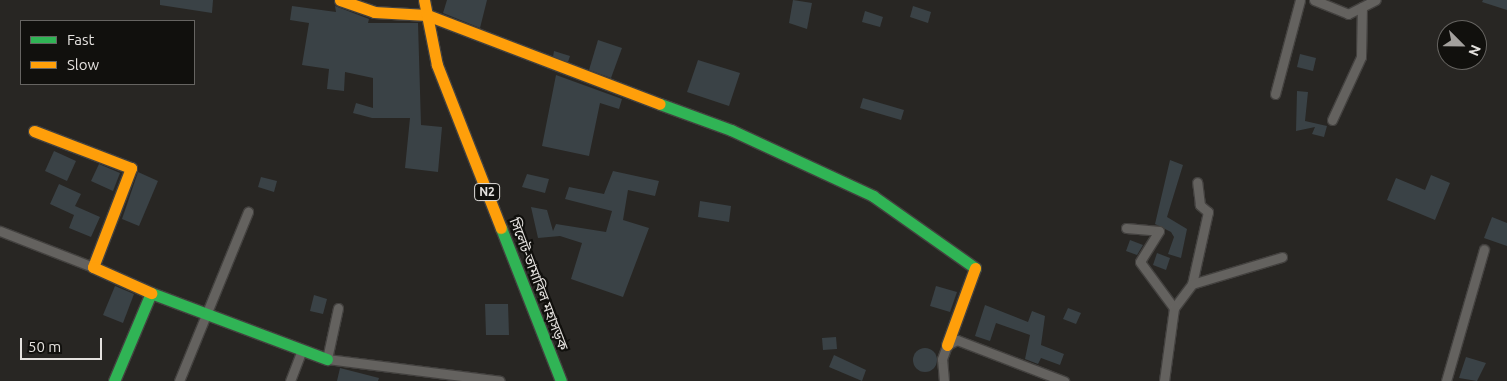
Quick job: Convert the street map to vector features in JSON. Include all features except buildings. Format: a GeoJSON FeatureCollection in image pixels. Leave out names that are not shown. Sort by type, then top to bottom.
{"type":"FeatureCollection","features":[{"type":"Feature","properties":{"kind":"main road"},"geometry":{"type":"LineString","coordinates":[[340,0],[374,12],[427,14],[527,56],[731,130],[873,196],[975,267],[947,346]]}},
{"type":"Feature","properties":{"kind":"main road","name":"সিলেট-তামাবিল মহাসড়ক"},"geometry":{"type":"LineString","coordinates":[[424,0],[437,65],[561,381]]}},
{"type":"Feature","properties":{"kind":"main road"},"geometry":{"type":"LineString","coordinates":[[34,132],[131,168],[93,267],[151,293],[327,359]]}},
{"type":"Feature","properties":{"kind":"main road"},"geometry":{"type":"LineString","coordinates":[[114,381],[151,293]]}},
{"type":"Feature","properties":{"kind":"street"},"geometry":{"type":"LineString","coordinates":[[1275,94],[1300,0]]}},
{"type":"Feature","properties":{"kind":"street"},"geometry":{"type":"LineString","coordinates":[[1314,0],[1348,14],[1376,0]]}},
{"type":"Feature","properties":{"kind":"street"},"geometry":{"type":"LineString","coordinates":[[1332,120],[1361,57],[1362,7]]}},
{"type":"Feature","properties":{"kind":"street"},"geometry":{"type":"LineString","coordinates":[[1164,381],[1174,308],[1192,284],[1208,212],[1200,205],[1197,182]]}},
{"type":"Feature","properties":{"kind":"street"},"geometry":{"type":"LineString","coordinates":[[180,381],[248,212]]}},
{"type":"Feature","properties":{"kind":"street"},"geometry":{"type":"LineString","coordinates":[[1126,228],[1158,231],[1140,262],[1174,308]]}},
{"type":"Feature","properties":{"kind":"street"},"geometry":{"type":"LineString","coordinates":[[0,231],[93,267]]}},
{"type":"Feature","properties":{"kind":"street"},"geometry":{"type":"LineString","coordinates":[[1446,381],[1484,249]]}},
{"type":"Feature","properties":{"kind":"street"},"geometry":{"type":"LineString","coordinates":[[1192,284],[1282,257]]}},
{"type":"Feature","properties":{"kind":"street"},"geometry":{"type":"LineString","coordinates":[[338,308],[327,359],[500,381]]}},
{"type":"Feature","properties":{"kind":"street"},"geometry":{"type":"LineString","coordinates":[[944,381],[942,359],[947,346],[957,340],[1064,381]]}},
{"type":"Feature","properties":{"kind":"street"},"geometry":{"type":"LineString","coordinates":[[290,381],[302,349]]}},
{"type":"Feature","properties":{"kind":"traffic: fast"},"geometry":{"type":"LineString","coordinates":[[660,104],[731,130],[873,196],[975,268]]}},
{"type":"Feature","properties":{"kind":"traffic: fast"},"geometry":{"type":"LineString","coordinates":[[501,228],[561,381]]}},
{"type":"Feature","properties":{"kind":"traffic: fast"},"geometry":{"type":"LineString","coordinates":[[114,381],[151,293],[327,359]]}},
{"type":"Feature","properties":{"kind":"traffic: slow"},"geometry":{"type":"LineString","coordinates":[[340,0],[374,12],[427,15],[660,104]]}},
{"type":"Feature","properties":{"kind":"traffic: slow"},"geometry":{"type":"LineString","coordinates":[[424,0],[437,65],[501,228]]}},
{"type":"Feature","properties":{"kind":"traffic: slow"},"geometry":{"type":"LineString","coordinates":[[34,131],[131,168],[93,267],[151,293]]}},
{"type":"Feature","properties":{"kind":"traffic: slow"},"geometry":{"type":"LineString","coordinates":[[947,345],[975,268]]}}]}
